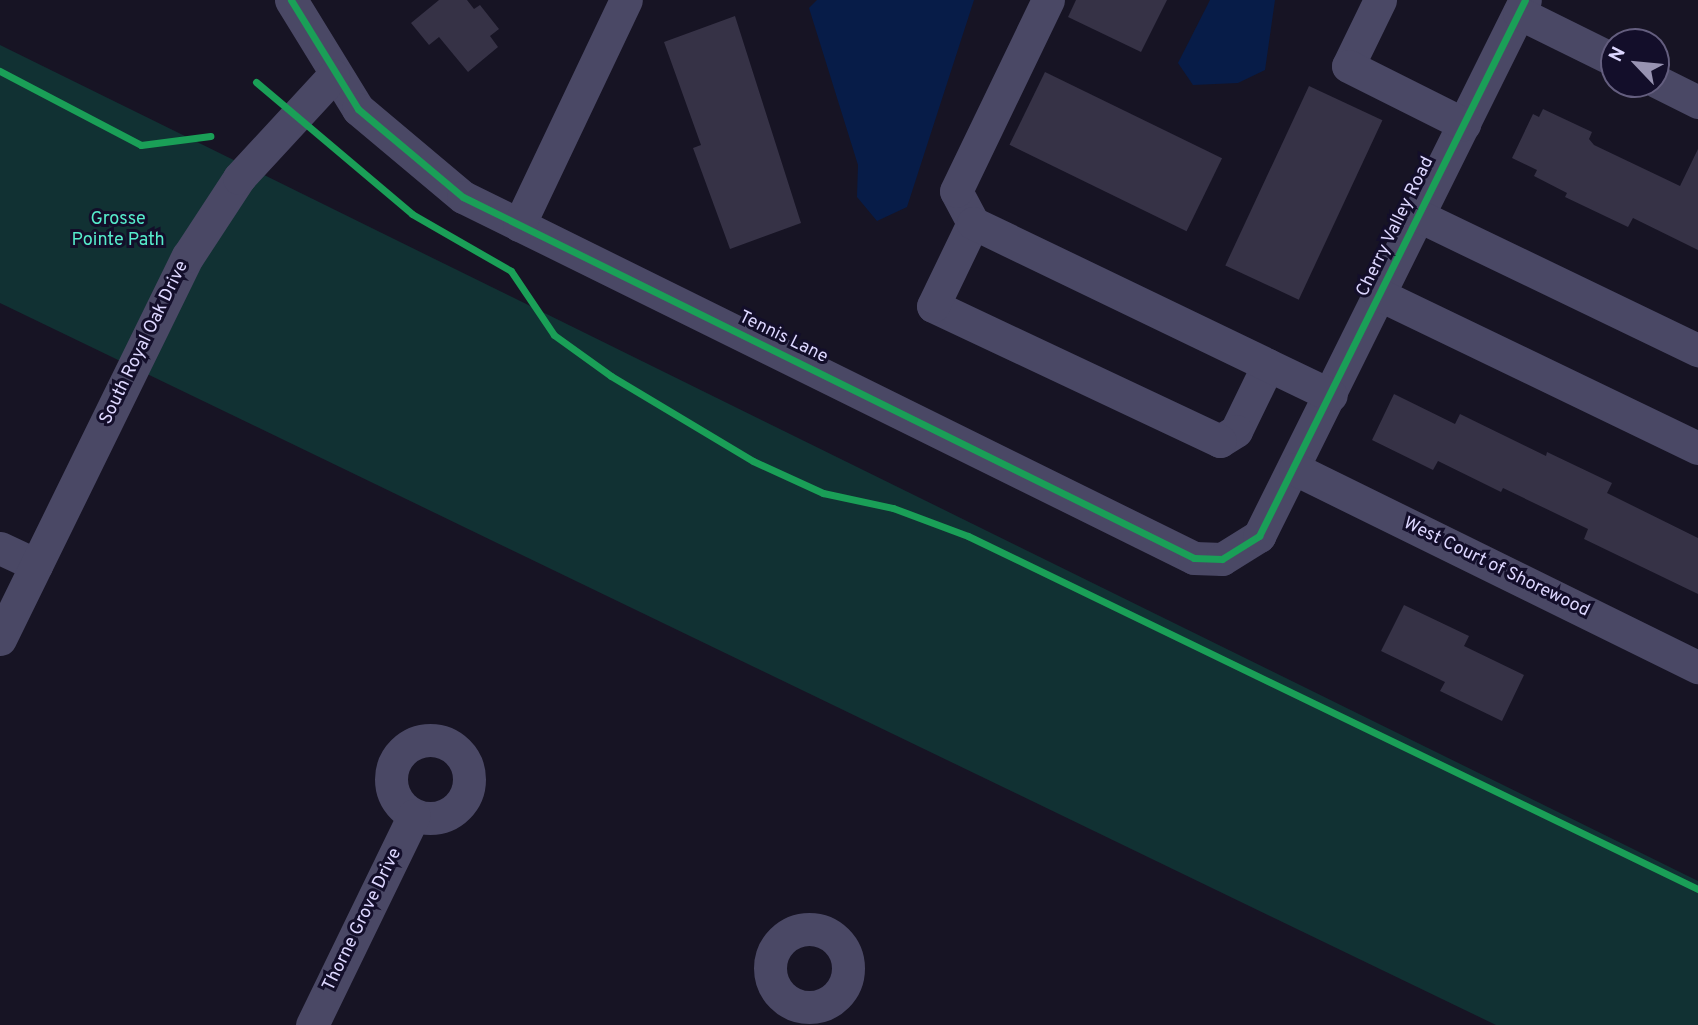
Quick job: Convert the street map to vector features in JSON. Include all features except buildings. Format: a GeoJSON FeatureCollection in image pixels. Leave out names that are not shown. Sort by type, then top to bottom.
{"type":"FeatureCollection","features":[{"type":"Feature","properties":{"kind":"street","name":"Tennis Lane"},"geometry":{"type":"LineString","coordinates":[[291,0],[333,76],[358,109],[436,179],[519,225],[1194,558],[1222,559],[1250,546],[1295,469]]}},
{"type":"Feature","properties":{"kind":"street"},"geometry":{"type":"LineString","coordinates":[[519,225],[626,0]]}},
{"type":"Feature","properties":{"kind":"street"},"geometry":{"type":"LineString","coordinates":[[1048,0],[956,191],[973,223],[1331,395]]}},
{"type":"Feature","properties":{"kind":"street"},"geometry":{"type":"LineString","coordinates":[[1380,0],[1348,66],[1464,124]]}},
{"type":"Feature","properties":{"kind":"street"},"geometry":{"type":"LineString","coordinates":[[1522,6],[1600,52]]}},
{"type":"Feature","properties":{"kind":"street","name":"Cherry Valley Road"},"geometry":{"type":"LineString","coordinates":[[1295,469],[1522,6]]}},
{"type":"Feature","properties":{"kind":"street","name":"South Royal Oak Drive"},"geometry":{"type":"LineString","coordinates":[[0,639],[188,256],[239,178],[333,76]]}},
{"type":"Feature","properties":{"kind":"street"},"geometry":{"type":"LineString","coordinates":[[1670,88],[1698,102]]}},
{"type":"Feature","properties":{"kind":"street"},"geometry":{"type":"LineString","coordinates":[[1419,216],[1698,350]]}},
{"type":"Feature","properties":{"kind":"street"},"geometry":{"type":"LineString","coordinates":[[973,223],[933,306],[1220,441],[1236,431],[1268,365]]}},
{"type":"Feature","properties":{"kind":"street"},"geometry":{"type":"LineString","coordinates":[[1380,295],[1698,448]]}},
{"type":"Feature","properties":{"kind":"street","name":"West Court of Shorewood"},"geometry":{"type":"LineString","coordinates":[[1295,469],[1698,667]]}},
{"type":"Feature","properties":{"kind":"street"},"geometry":{"type":"LineString","coordinates":[[0,548],[36,565]]}},
{"type":"Feature","properties":{"kind":"street","name":"Thorne Grove Drive"},"geometry":{"type":"LineString","coordinates":[[312,1025],[414,815]]}},
{"type":"Feature","properties":{"kind":"green space","name":"Grosse Pointe Path"},"geometry":{"type":"Polygon","coordinates":[[[0,45],[1698,881],[1698,1025],[1496,1025],[0,303],[0,45]]]}},
{"type":"Feature","properties":{"kind":"water"},"geometry":{"type":"Polygon","coordinates":[[[817,0],[974,0],[907,207],[877,221],[857,197],[858,165],[809,8],[817,0]]]}},
{"type":"Feature","properties":{"kind":"water"},"geometry":{"type":"Polygon","coordinates":[[[1210,0],[1275,0],[1265,70],[1238,83],[1193,85],[1178,63],[1210,0]]]}},
{"type":"Feature","properties":{"kind":"cycle path"},"geometry":{"type":"LineString","coordinates":[[291,0],[358,109],[463,197],[1194,558],[1222,559],[1259,536],[1525,0]]}},
{"type":"Feature","properties":{"kind":"cycle path"},"geometry":{"type":"LineString","coordinates":[[0,71],[141,145],[210,136]]}},
{"type":"Feature","properties":{"kind":"cycle path"},"geometry":{"type":"LineString","coordinates":[[256,82],[412,214],[511,271],[554,335],[611,376],[753,461],[823,493],[893,508],[968,536],[1698,889]]}}]}
